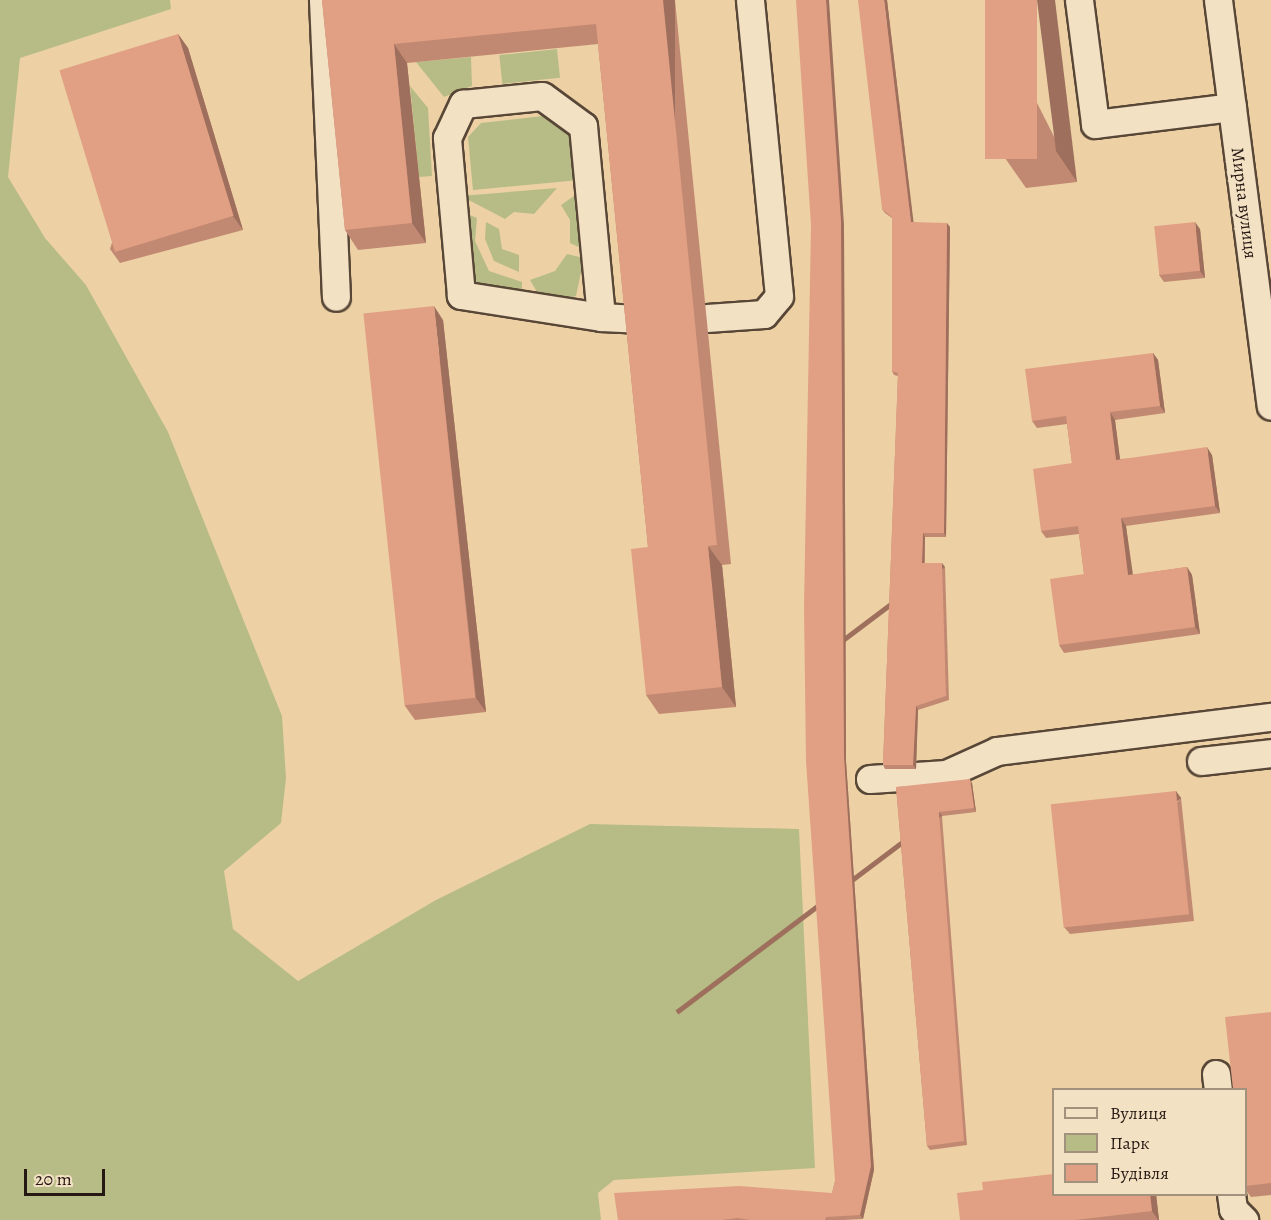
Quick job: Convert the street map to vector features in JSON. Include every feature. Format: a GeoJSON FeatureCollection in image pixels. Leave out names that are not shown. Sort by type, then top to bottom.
{"type":"FeatureCollection","features":[{"type":"Feature","properties":{"kind":"street"},"geometry":{"type":"LineString","coordinates":[[323,0],[336,297]]}},
{"type":"Feature","properties":{"kind":"street"},"geometry":{"type":"LineString","coordinates":[[707,318],[764,314],[779,296],[750,0]]}},
{"type":"Feature","properties":{"kind":"street"},"geometry":{"type":"LineString","coordinates":[[1079,0],[1095,124],[1232,107]]}},
{"type":"Feature","properties":{"kind":"street","name":"Мирна вулиця"},"geometry":{"type":"LineString","coordinates":[[1218,0],[1232,107],[1265,308],[1271,406]]}},
{"type":"Feature","properties":{"kind":"street"},"geometry":{"type":"LineString","coordinates":[[601,317],[583,126],[542,96],[463,104],[447,138],[461,295],[601,317],[637,319]]}},
{"type":"Feature","properties":{"kind":"street"},"geometry":{"type":"LineString","coordinates":[[870,779],[946,774],[997,751],[1271,717]]}},
{"type":"Feature","properties":{"kind":"street"},"geometry":{"type":"LineString","coordinates":[[1201,761],[1271,753]]}},
{"type":"Feature","properties":{"kind":"street"},"geometry":{"type":"LineString","coordinates":[[1231,1196],[1233,1209],[1244,1220]]}},
{"type":"Feature","properties":{"kind":"green space"},"geometry":{"type":"Polygon","coordinates":[[[0,0],[170,0],[171,9],[20,58],[8,177],[45,238],[86,285],[168,432],[282,716],[286,778],[281,823],[224,871],[233,929],[298,981],[436,900],[590,824],[799,829],[815,1168],[614,1180],[598,1193],[601,1220],[0,1220],[0,0]]]}},
{"type":"Feature","properties":{"kind":"green space"},"geometry":{"type":"Polygon","coordinates":[[[557,49],[560,78],[502,84],[499,55],[557,49]]]}},
{"type":"Feature","properties":{"kind":"green space"},"geometry":{"type":"Polygon","coordinates":[[[471,57],[472,86],[444,97],[416,62],[471,57]]]}},
{"type":"Feature","properties":{"kind":"green space"},"geometry":{"type":"Polygon","coordinates":[[[410,86],[428,108],[432,176],[419,177],[410,86]]]}},
{"type":"Feature","properties":{"kind":"green space"},"geometry":{"type":"Polygon","coordinates":[[[551,115],[575,133],[579,180],[473,190],[468,137],[481,123],[551,115]]]}},
{"type":"Feature","properties":{"kind":"green space"},"geometry":{"type":"Polygon","coordinates":[[[557,188],[534,214],[514,212],[505,219],[461,196],[557,188]]]}},
{"type":"Feature","properties":{"kind":"green space"},"geometry":{"type":"Polygon","coordinates":[[[574,196],[582,218],[583,249],[570,243],[570,220],[561,205],[574,196]]]}},
{"type":"Feature","properties":{"kind":"green space"},"geometry":{"type":"Polygon","coordinates":[[[465,213],[477,218],[475,241],[489,271],[522,282],[522,294],[477,283],[471,273],[465,213]]]}},
{"type":"Feature","properties":{"kind":"green space"},"geometry":{"type":"Polygon","coordinates":[[[486,222],[499,229],[502,249],[519,255],[519,272],[494,261],[485,239],[486,222]]]}},
{"type":"Feature","properties":{"kind":"green space"},"geometry":{"type":"Polygon","coordinates":[[[567,254],[584,258],[576,296],[560,300],[540,297],[530,280],[555,271],[567,254]]]}},
{"type":"Feature","properties":{"kind":"building"},"geometry":{"type":"Polygon","coordinates":[[[322,0],[663,0],[717,545],[708,546],[722,687],[646,695],[631,549],[648,547],[596,24],[394,44],[412,223],[345,230],[322,0]]]}},
{"type":"Feature","properties":{"kind":"building"},"geometry":{"type":"Polygon","coordinates":[[[796,0],[826,0],[841,221],[844,757],[871,1166],[860,1215],[826,1217],[825,1220],[738,1218],[618,1220],[614,1193],[739,1186],[832,1193],[835,1181],[806,761],[804,607],[811,225],[796,0]]]}},
{"type":"Feature","properties":{"kind":"building"},"geometry":{"type":"Polygon","coordinates":[[[858,0],[884,0],[911,222],[947,223],[944,533],[923,533],[922,563],[942,563],[946,696],[916,706],[913,765],[883,765],[898,373],[892,371],[892,217],[882,209],[858,0]]]}},
{"type":"Feature","properties":{"kind":"building"},"geometry":{"type":"Polygon","coordinates":[[[985,0],[1037,0],[1037,159],[985,159],[985,0]]]}},
{"type":"Feature","properties":{"kind":"building"},"geometry":{"type":"Polygon","coordinates":[[[178,34],[234,216],[115,252],[59,70],[178,34]]]}},
{"type":"Feature","properties":{"kind":"building"},"geometry":{"type":"Polygon","coordinates":[[[1195,222],[1200,271],[1159,275],[1154,226],[1195,222]]]}},
{"type":"Feature","properties":{"kind":"building"},"geometry":{"type":"Polygon","coordinates":[[[434,306],[475,698],[405,705],[363,313],[434,306]]]}},
{"type":"Feature","properties":{"kind":"building"},"geometry":{"type":"Polygon","coordinates":[[[1153,353],[1160,406],[1110,412],[1116,460],[1207,447],[1215,506],[1121,518],[1128,575],[1187,567],[1195,627],[1059,645],[1050,579],[1084,574],[1078,526],[1041,531],[1033,469],[1072,463],[1066,416],[1032,421],[1025,369],[1153,353]]]}},
{"type":"Feature","properties":{"kind":"building"},"geometry":{"type":"Polygon","coordinates":[[[970,779],[974,808],[939,812],[964,1141],[927,1146],[896,787],[970,779]]]}},
{"type":"Feature","properties":{"kind":"building"},"geometry":{"type":"Polygon","coordinates":[[[1176,791],[1189,914],[1064,927],[1051,804],[1176,791]]]}},
{"type":"Feature","properties":{"kind":"building"},"geometry":{"type":"Polygon","coordinates":[[[1271,1012],[1271,1183],[1247,1186],[1247,1088],[1233,1088],[1225,1017],[1271,1012]]]}},
{"type":"Feature","properties":{"kind":"building"},"geometry":{"type":"Polygon","coordinates":[[[1052,1174],[1052,1196],[1150,1196],[1152,1211],[1075,1220],[960,1220],[957,1193],[983,1190],[982,1182],[1052,1174]]]}}]}
